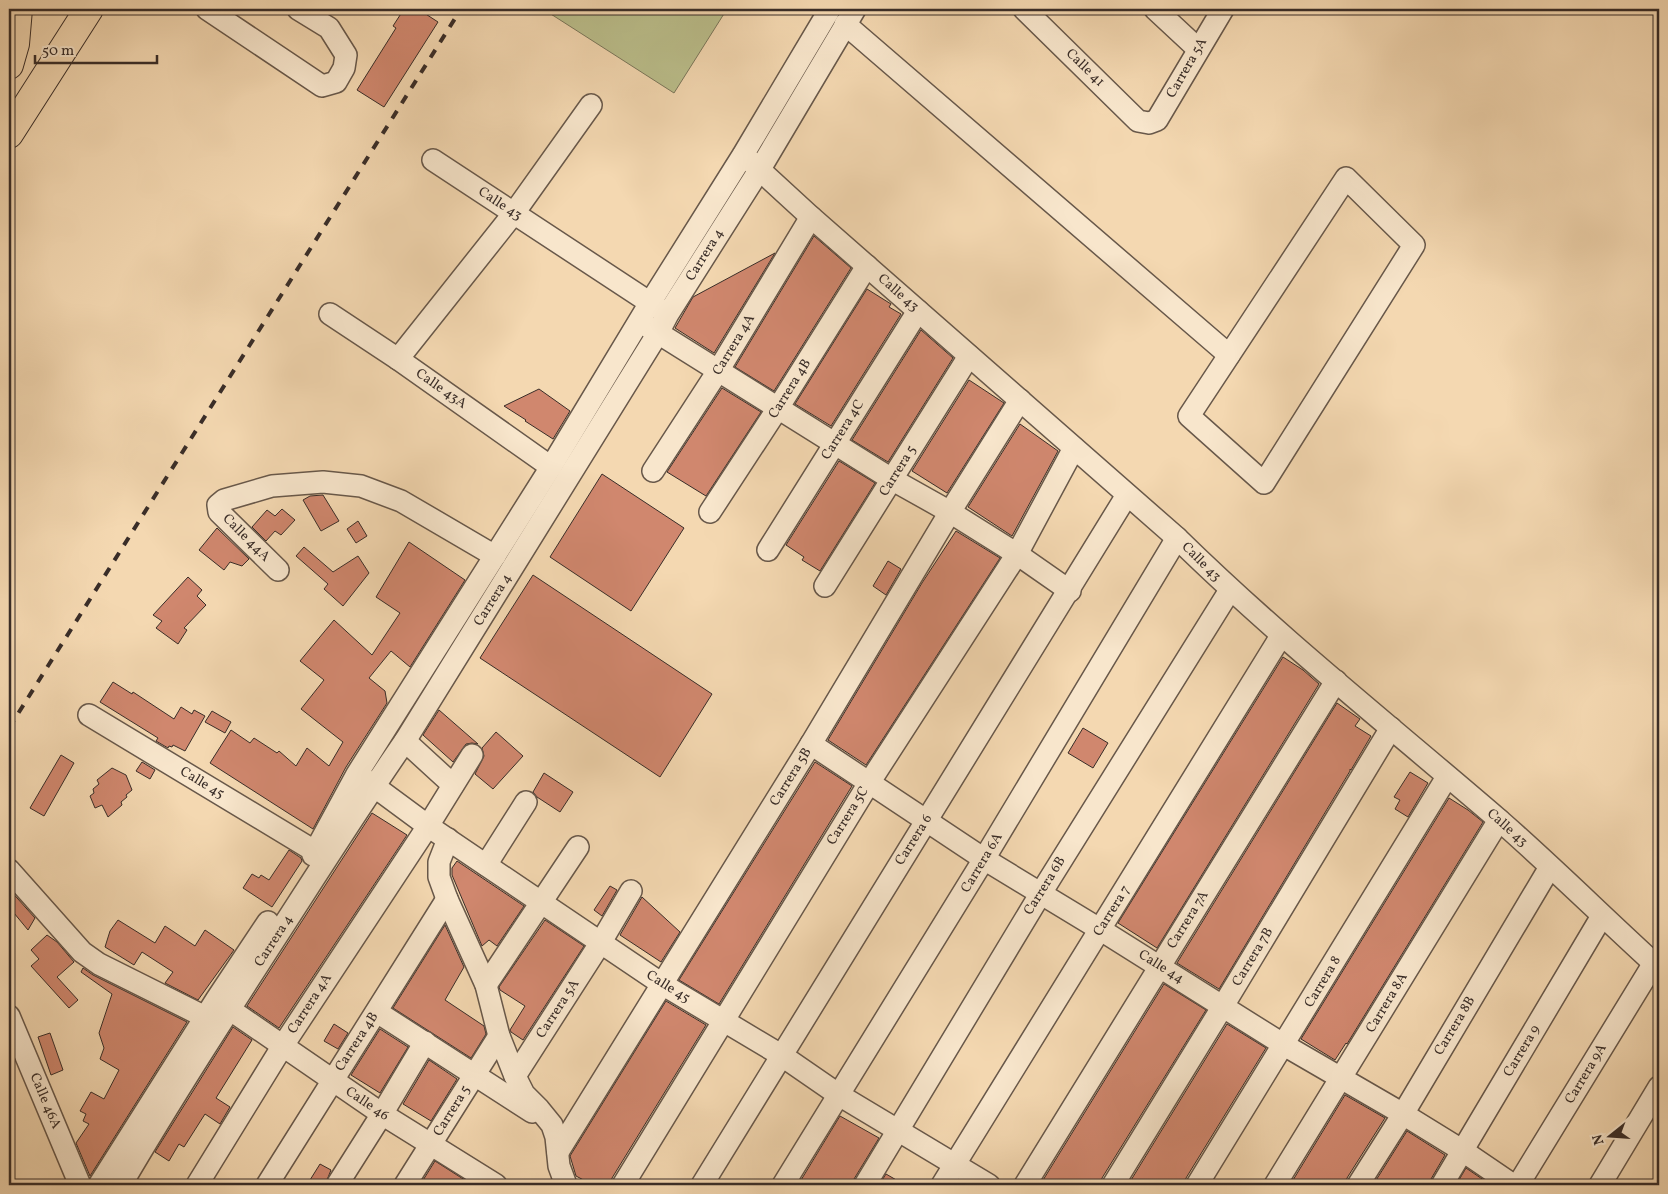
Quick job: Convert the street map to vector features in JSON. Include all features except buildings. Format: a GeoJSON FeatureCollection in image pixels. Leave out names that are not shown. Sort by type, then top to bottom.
{"type":"FeatureCollection","features":[{"type":"Feature","properties":{"kind":"main road"},"geometry":{"type":"LineString","coordinates":[[9,65],[15,44],[18,9]]}},
{"type":"Feature","properties":{"kind":"main road"},"geometry":{"type":"LineString","coordinates":[[9,134],[90,9]]}},
{"type":"Feature","properties":{"kind":"street"},"geometry":{"type":"LineString","coordinates":[[207,9],[322,86],[336,82],[344,68],[346,55],[329,28],[298,9]]}},
{"type":"Feature","properties":{"kind":"street","name":"Carrera 4"},"geometry":{"type":"LineString","coordinates":[[659,317],[743,155],[830,9]]}},
{"type":"Feature","properties":{"kind":"street"},"geometry":{"type":"LineString","coordinates":[[1155,9],[1198,49]]}},
{"type":"Feature","properties":{"kind":"street","name":"Carrera 5A"},"geometry":{"type":"LineString","coordinates":[[1149,123],[1157,120],[1223,9]]}},
{"type":"Feature","properties":{"kind":"street","name":"Calle 41"},"geometry":{"type":"LineString","coordinates":[[1034,12],[1138,121],[1149,123]]}},
{"type":"Feature","properties":{"kind":"street"},"geometry":{"type":"LineString","coordinates":[[850,17],[1229,355]]}},
{"type":"Feature","properties":{"kind":"street","name":"Carrera 4"},"geometry":{"type":"LineString","coordinates":[[218,1013],[316,852],[366,780],[405,742],[659,317],[760,169],[850,17]]}},
{"type":"Feature","properties":{"kind":"street"},"geometry":{"type":"LineString","coordinates":[[398,359],[514,213],[591,105]]}},
{"type":"Feature","properties":{"kind":"street","name":"Calle 43"},"geometry":{"type":"LineString","coordinates":[[743,155],[1177,538],[1230,590],[1282,636],[1499,820],[1657,966]]}},
{"type":"Feature","properties":{"kind":"street","name":"Calle 43"},"geometry":{"type":"LineString","coordinates":[[433,160],[514,213],[659,317],[718,371],[892,480],[950,512],[1017,554],[1070,591]]}},
{"type":"Feature","properties":{"kind":"street"},"geometry":{"type":"LineString","coordinates":[[1346,178],[1414,245],[1264,482],[1189,416],[1229,355],[1346,178]]}},
{"type":"Feature","properties":{"kind":"street","name":"Carrera 4A"},"geometry":{"type":"LineString","coordinates":[[653,472],[718,371],[811,217]]}},
{"type":"Feature","properties":{"kind":"street","name":"Carrera 4B"},"geometry":{"type":"LineString","coordinates":[[710,512],[867,266]]}},
{"type":"Feature","properties":{"kind":"street","name":"Carrera 4C"},"geometry":{"type":"LineString","coordinates":[[768,550],[918,311]]}},
{"type":"Feature","properties":{"kind":"street","name":"Calle 43A"},"geometry":{"type":"LineString","coordinates":[[330,314],[398,359],[551,467]]}},
{"type":"Feature","properties":{"kind":"street","name":"Calle 43"},"geometry":{"type":"LineString","coordinates":[[640,323],[659,317]]}},
{"type":"Feature","properties":{"kind":"street","name":"Carrera 4"},"geometry":{"type":"LineString","coordinates":[[99,1185],[151,1117],[366,780],[495,556],[640,323]]}},
{"type":"Feature","properties":{"kind":"street","name":"Carrera 5"},"geometry":{"type":"LineString","coordinates":[[826,586],[969,356]]}},
{"type":"Feature","properties":{"kind":"street","name":"Carrera 5B"},"geometry":{"type":"LineString","coordinates":[[558,1152],[811,744],[950,512],[1020,400]]}},
{"type":"Feature","properties":{"kind":"street","name":"Carrera 5C"},"geometry":{"type":"LineString","coordinates":[[623,1185],[869,783],[1017,554],[1074,448]]}},
{"type":"Feature","properties":{"kind":"street","name":"Calle 44A"},"geometry":{"type":"LineString","coordinates":[[278,570],[219,512],[218,505],[224,500],[272,486],[323,482],[361,486],[401,500],[495,556]]}},
{"type":"Feature","properties":{"kind":"street","name":"Carrera 6"},"geometry":{"type":"LineString","coordinates":[[702,1185],[926,820],[1070,591],[1127,495]]}},
{"type":"Feature","properties":{"kind":"street","name":"Carrera 6A"},"geometry":{"type":"LineString","coordinates":[[783,1185],[984,858],[1177,538]]}},
{"type":"Feature","properties":{"kind":"street","name":"Carrera 6B"},"geometry":{"type":"LineString","coordinates":[[865,1185],[1041,894],[1230,590]]}},
{"type":"Feature","properties":{"kind":"street","name":"Carrera 7"},"geometry":{"type":"LineString","coordinates":[[942,1185],[1282,636]]}},
{"type":"Feature","properties":{"kind":"street","name":"Carrera 7A"},"geometry":{"type":"LineString","coordinates":[[1025,1185],[1336,681]]}},
{"type":"Feature","properties":{"kind":"street","name":"Calle 45"},"geometry":{"type":"LineString","coordinates":[[89,715],[316,852]]}},
{"type":"Feature","properties":{"kind":"street","name":"Carrera 7B"},"geometry":{"type":"LineString","coordinates":[[1113,1185],[1391,728]]}},
{"type":"Feature","properties":{"kind":"street"},"geometry":{"type":"LineString","coordinates":[[405,742],[453,785]]}},
{"type":"Feature","properties":{"kind":"street","name":"Calle 44"},"geometry":{"type":"LineString","coordinates":[[811,744],[1041,894],[1160,966],[1284,1045],[1403,1114],[1513,1185]]}},
{"type":"Feature","properties":{"kind":"street","name":"Carrera 4A"},"geometry":{"type":"LineString","coordinates":[[197,1185],[282,1047],[428,826],[472,755]]}},
{"type":"Feature","properties":{"kind":"street","name":"Carrera 8"},"geometry":{"type":"LineString","coordinates":[[1197,1185],[1447,777]]}},
{"type":"Feature","properties":{"kind":"street","name":"Calle 45"},"geometry":{"type":"LineString","coordinates":[[366,780],[428,826],[662,984],[781,1056],[839,1095],[989,1185]]}},
{"type":"Feature","properties":{"kind":"street"},"geometry":{"type":"LineString","coordinates":[[486,865],[526,802]]}},
{"type":"Feature","properties":{"kind":"street","name":"Carrera 8A"},"geometry":{"type":"LineString","coordinates":[[1275,1185],[1499,820]]}},
{"type":"Feature","properties":{"kind":"street"},"geometry":{"type":"LineString","coordinates":[[448,839],[439,862],[439,877],[486,985],[499,1036],[515,1076],[524,1094],[552,1126],[556,1137],[559,1166],[566,1185]]}},
{"type":"Feature","properties":{"kind":"street"},"geometry":{"type":"LineString","coordinates":[[486,985],[578,847]]}},
{"type":"Feature","properties":{"kind":"street","name":"Carrera 8B"},"geometry":{"type":"LineString","coordinates":[[1358,1185],[1403,1114],[1550,867]]}},
{"type":"Feature","properties":{"kind":"street","name":"Calle 46"},"geometry":{"type":"LineString","coordinates":[[9,870],[82,952],[99,964],[218,1013],[282,1047],[485,1182]]}},
{"type":"Feature","properties":{"kind":"street","name":"Carrera 5A"},"geometry":{"type":"LineString","coordinates":[[515,1076],[601,942],[631,890]]}},
{"type":"Feature","properties":{"kind":"street","name":"Carrera 4B"},"geometry":{"type":"LineString","coordinates":[[267,1185],[447,899]]}},
{"type":"Feature","properties":{"kind":"street","name":"Carrera 9"},"geometry":{"type":"LineString","coordinates":[[1442,1185],[1602,916]]}},
{"type":"Feature","properties":{"kind":"street","name":"Carrera 9A"},"geometry":{"type":"LineString","coordinates":[[1518,1185],[1657,966]]}},
{"type":"Feature","properties":{"kind":"street"},"geometry":{"type":"LineString","coordinates":[[377,1012],[475,1074],[552,1126]]}},
{"type":"Feature","properties":{"kind":"street","name":"Calle 46A"},"geometry":{"type":"LineString","coordinates":[[9,1016],[80,1185]]}},
{"type":"Feature","properties":{"kind":"street","name":"Carrera 5"},"geometry":{"type":"LineString","coordinates":[[405,1185],[499,1036]]}},
{"type":"Feature","properties":{"kind":"street"},"geometry":{"type":"LineString","coordinates":[[337,1185],[425,1042]]}},
{"type":"Feature","properties":{"kind":"street"},"geometry":{"type":"LineString","coordinates":[[1600,1185],[1659,1087]]}},
{"type":"Feature","properties":{"kind":"street","name":"Carrera 4"},"geometry":{"type":"LineString","coordinates":[[121,1185],[151,1117]]}},
{"type":"Feature","properties":{"kind":"green space"},"geometry":{"type":"Polygon","coordinates":[[[543,9],[727,9],[674,93],[543,9]]]}},
{"type":"Feature","properties":{"kind":"railway"},"geometry":{"type":"LineString","coordinates":[[9,728],[461,9]]}}]}
